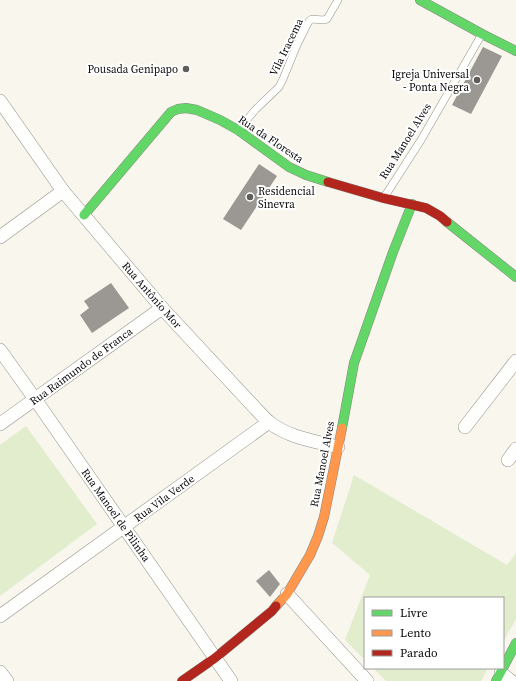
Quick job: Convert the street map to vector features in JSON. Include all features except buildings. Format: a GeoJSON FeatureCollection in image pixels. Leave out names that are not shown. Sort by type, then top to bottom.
{"type":"FeatureCollection","features":[{"type":"Feature","properties":{"kind":"street"},"geometry":{"type":"LineString","coordinates":[[420,0],[516,51]]}},
{"type":"Feature","properties":{"kind":"street","name":"Rua Antônio Mor"},"geometry":{"type":"LineString","coordinates":[[0,101],[64,190],[84,215],[162,308],[269,422],[294,436],[338,448]]}},
{"type":"Feature","properties":{"kind":"street","name":"Rua da Floresta"},"geometry":{"type":"LineString","coordinates":[[84,215],[171,112],[186,108],[197,110],[238,130],[289,167],[306,175],[383,198],[426,208],[440,216],[516,277]]}},
{"type":"Feature","properties":{"kind":"street"},"geometry":{"type":"LineString","coordinates":[[0,237],[64,190]]}},
{"type":"Feature","properties":{"kind":"street","name":"Rua Manoel Alves"},"geometry":{"type":"LineString","coordinates":[[182,681],[215,658],[272,611],[287,594],[310,555],[324,517],[354,363],[393,252],[412,204]]}},
{"type":"Feature","properties":{"kind":"street","name":"Rua Raimundo de Franca"},"geometry":{"type":"LineString","coordinates":[[0,424],[162,308]]}},
{"type":"Feature","properties":{"kind":"street","name":"Rua Manoel de Pilinha"},"geometry":{"type":"LineString","coordinates":[[0,350],[35,398],[231,681]]}},
{"type":"Feature","properties":{"kind":"street"},"geometry":{"type":"LineString","coordinates":[[465,427],[516,362]]}},
{"type":"Feature","properties":{"kind":"street","name":"Rua Vila Verde"},"geometry":{"type":"LineString","coordinates":[[0,616],[269,422]]}},
{"type":"Feature","properties":{"kind":"street"},"geometry":{"type":"LineString","coordinates":[[508,460],[516,449]]}},
{"type":"Feature","properties":{"kind":"street"},"geometry":{"type":"LineString","coordinates":[[287,594],[367,681]]}},
{"type":"Feature","properties":{"kind":"street"},"geometry":{"type":"LineString","coordinates":[[504,666],[516,643]]}},
{"type":"Feature","properties":{"kind":"street"},"geometry":{"type":"LineString","coordinates":[[0,672],[7,681]]}},
{"type":"Feature","properties":{"kind":"street"},"geometry":{"type":"LineString","coordinates":[[498,677],[511,681]]}},
{"type":"Feature","properties":{"kind":"lane","name":"Vila Iracema"},"geometry":{"type":"LineString","coordinates":[[238,130],[256,109],[279,87],[294,51],[309,21],[312,19],[327,19],[338,0]]}},
{"type":"Feature","properties":{"kind":"lane","name":"Rua Manoel Alves"},"geometry":{"type":"LineString","coordinates":[[383,198],[421,140],[482,34]]}},
{"type":"Feature","properties":{"kind":"green space"},"geometry":{"type":"Polygon","coordinates":[[[26,426],[97,524],[0,596],[0,445],[26,426]]]}},
{"type":"Feature","properties":{"kind":"green space"},"geometry":{"type":"Polygon","coordinates":[[[354,475],[507,565],[516,553],[516,619],[504,640],[504,597],[364,597],[364,659],[345,640],[370,575],[332,543],[354,475]]]}},
{"type":"Feature","properties":{"kind":"green space"},"geometry":{"type":"Polygon","coordinates":[[[374,669],[487,669],[481,681],[386,681],[374,669]]]}},
{"type":"Feature","properties":{"kind":"traffic: fast"},"geometry":{"type":"LineString","coordinates":[[420,0],[516,51]]}},
{"type":"Feature","properties":{"kind":"traffic: fast"},"geometry":{"type":"LineString","coordinates":[[84,215],[171,112],[178,109],[186,108],[197,110],[220,120],[238,130],[289,167],[306,175],[328,182]]}},
{"type":"Feature","properties":{"kind":"traffic: fast"},"geometry":{"type":"LineString","coordinates":[[342,428],[354,363],[393,252],[412,204]]}},
{"type":"Feature","properties":{"kind":"traffic: fast"},"geometry":{"type":"LineString","coordinates":[[447,222],[516,277]]}},
{"type":"Feature","properties":{"kind":"traffic: fast"},"geometry":{"type":"LineString","coordinates":[[504,666],[516,643]]}},
{"type":"Feature","properties":{"kind":"traffic: fast"},"geometry":{"type":"LineString","coordinates":[[496,681],[502,669]]}},
{"type":"Feature","properties":{"kind":"traffic: slow"},"geometry":{"type":"LineString","coordinates":[[276,606],[287,594],[310,555],[318,536],[324,517],[342,428]]}},
{"type":"Feature","properties":{"kind":"traffic: jam"},"geometry":{"type":"LineString","coordinates":[[328,182],[383,198],[426,208],[447,222]]}},
{"type":"Feature","properties":{"kind":"traffic: jam"},"geometry":{"type":"LineString","coordinates":[[182,681],[215,658],[272,611],[276,606]]}},
{"type":"Feature","properties":{"kind":"place","name":"Pousada Genipapo"},"geometry":{"type":"Point","coordinates":[186,69]}},
{"type":"Feature","properties":{"kind":"place","name":"Igreja Universal - Ponta Negra"},"geometry":{"type":"Point","coordinates":[477,80]}},
{"type":"Feature","properties":{"kind":"place","name":"Residencial Sinevra"},"geometry":{"type":"Point","coordinates":[250,197]}}]}
